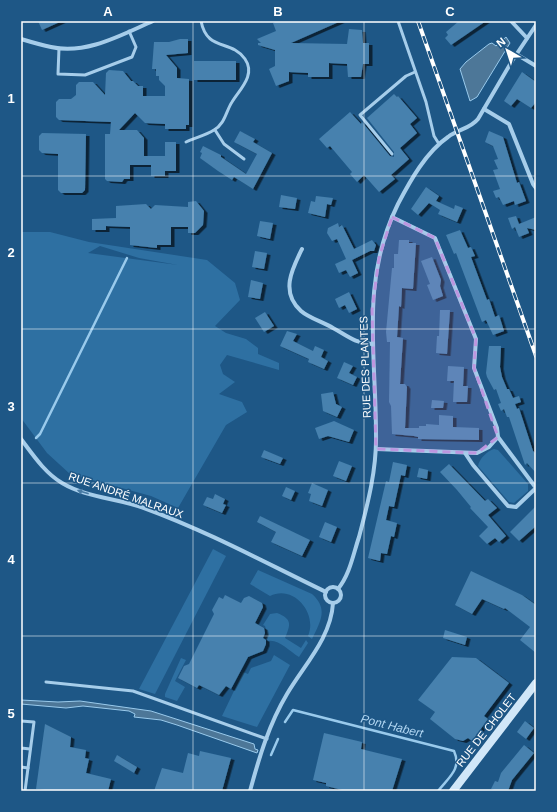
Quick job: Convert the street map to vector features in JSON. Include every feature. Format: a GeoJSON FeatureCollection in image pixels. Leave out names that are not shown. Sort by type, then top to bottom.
{"type":"FeatureCollection","features":[{"type":"Feature","properties":{"kind":"main road","name":"RUE DE CHOLET"},"geometry":{"type":"LineString","coordinates":[[453,791],[536,683]]}},
{"type":"Feature","properties":{"kind":"street"},"geometry":{"type":"LineString","coordinates":[[21,39],[59,48],[70,49],[99,44],[153,21]]}},
{"type":"Feature","properties":{"kind":"street"},"geometry":{"type":"LineString","coordinates":[[511,21],[527,38]]}},
{"type":"Feature","properties":{"kind":"street","name":"RUE DES PLANTES"},"geometry":{"type":"LineString","coordinates":[[250,791],[259,759],[287,694],[318,645],[331,621],[333,603],[340,598],[338,590],[348,574],[364,516],[374,469],[376,449],[372,310],[379,258],[392,217],[413,179],[439,144],[450,135],[474,124],[516,54],[536,25]]}},
{"type":"Feature","properties":{"kind":"street"},"geometry":{"type":"LineString","coordinates":[[516,54],[536,66]]}},
{"type":"Feature","properties":{"kind":"street"},"geometry":{"type":"LineString","coordinates":[[484,108],[509,124],[533,184],[536,188]]}},
{"type":"Feature","properties":{"kind":"street"},"geometry":{"type":"LineString","coordinates":[[392,217],[436,238],[476,339],[474,368],[496,428],[498,438],[536,488],[516,507],[508,506],[473,465],[465,453]]}},
{"type":"Feature","properties":{"kind":"street"},"geometry":{"type":"LineString","coordinates":[[302,249],[290,275],[290,290],[293,301],[301,311],[355,341],[372,344]]}},
{"type":"Feature","properties":{"kind":"street"},"geometry":{"type":"LineString","coordinates":[[376,449],[477,453],[489,447],[498,438]]}},
{"type":"Feature","properties":{"kind":"street","name":"RUE ANDRÉ MALRAUX"},"geometry":{"type":"LineString","coordinates":[[21,439],[45,470],[64,484],[88,494],[144,508],[203,531],[326,592]]}},
{"type":"Feature","properties":{"kind":"street"},"geometry":{"type":"LineString","coordinates":[[333,603],[327,599],[326,592],[332,588],[338,590]]}},
{"type":"Feature","properties":{"kind":"lane"},"geometry":{"type":"LineString","coordinates":[[186,142],[215,130],[226,117],[232,103],[247,80],[248,63],[236,51],[212,41],[205,35],[201,21]]}},
{"type":"Feature","properties":{"kind":"lane"},"geometry":{"type":"LineString","coordinates":[[398,21],[426,102],[434,136],[439,144]]}},
{"type":"Feature","properties":{"kind":"lane"},"geometry":{"type":"LineString","coordinates":[[59,48],[58,74],[85,75],[132,57],[136,47],[129,31]]}},
{"type":"Feature","properties":{"kind":"lane"},"geometry":{"type":"LineString","coordinates":[[392,154],[360,115],[406,76],[415,72]]}},
{"type":"Feature","properties":{"kind":"lane"},"geometry":{"type":"LineString","coordinates":[[215,130],[224,144],[244,158]]}},
{"type":"Feature","properties":{"kind":"lane"},"geometry":{"type":"LineString","coordinates":[[46,682],[133,690],[267,739]]}},
{"type":"Feature","properties":{"kind":"lane"},"geometry":{"type":"LineString","coordinates":[[21,720],[34,722],[25,791]]}},
{"type":"Feature","properties":{"kind":"lane"},"geometry":{"type":"LineString","coordinates":[[21,748],[30,749]]}},
{"type":"Feature","properties":{"kind":"lane"},"geometry":{"type":"LineString","coordinates":[[21,767],[28,768]]}},
{"type":"Feature","properties":{"kind":"highlighted area"},"geometry":{"type":"Polygon","coordinates":[[[392,217],[435,238],[476,339],[474,368],[498,437],[477,453],[376,449],[372,310],[379,258],[392,217]]]}},
{"type":"Feature","properties":{"kind":"shaded area"},"geometry":{"type":"Polygon","coordinates":[[[506,37],[510,43],[477,97],[470,101],[460,69],[466,62],[489,44],[492,43],[496,46],[506,37]]]}},
{"type":"Feature","properties":{"kind":"shaded area"},"geometry":{"type":"Polygon","coordinates":[[[21,232],[50,232],[89,242],[207,260],[235,283],[240,300],[215,326],[226,333],[246,339],[258,348],[258,354],[279,363],[279,370],[227,355],[220,365],[223,374],[235,382],[219,394],[242,402],[247,412],[226,425],[178,508],[151,496],[70,474],[47,453],[21,418],[21,232]],[[100,246],[88,253],[178,265],[139,258],[100,246]]]}},
{"type":"Feature","properties":{"kind":"shaded area"},"geometry":{"type":"Polygon","coordinates":[[[494,449],[498,450],[528,484],[528,491],[514,503],[509,502],[478,466],[484,456],[494,449]]]}},
{"type":"Feature","properties":{"kind":"shaded area"},"geometry":{"type":"Polygon","coordinates":[[[213,549],[226,556],[155,694],[139,689],[213,549]]]}},
{"type":"Feature","properties":{"kind":"shaded area"},"geometry":{"type":"Polygon","coordinates":[[[258,570],[312,594],[317,600],[322,610],[318,627],[312,639],[308,636],[310,618],[301,603],[295,597],[279,593],[270,596],[250,584],[258,570]]]}},
{"type":"Feature","properties":{"kind":"shaded area"},"geometry":{"type":"Polygon","coordinates":[[[277,613],[285,617],[289,622],[285,638],[301,648],[306,640],[308,643],[299,657],[280,644],[268,641],[265,638],[267,633],[265,626],[263,625],[270,614],[277,613]]]}},
{"type":"Feature","properties":{"kind":"shaded area"},"geometry":{"type":"Polygon","coordinates":[[[274,655],[290,665],[257,727],[222,716],[243,672],[248,674],[251,668],[271,661],[274,655]]]}},
{"type":"Feature","properties":{"kind":"shaded area"},"geometry":{"type":"Polygon","coordinates":[[[181,658],[186,660],[175,681],[185,687],[177,701],[165,697],[165,694],[181,658]]]}},
{"type":"Feature","properties":{"kind":"shaded area"},"geometry":{"type":"Polygon","coordinates":[[[21,700],[58,702],[80,701],[151,711],[254,744],[255,749],[258,750],[257,753],[161,720],[134,717],[135,714],[129,711],[83,706],[66,708],[21,704],[21,700]]]}},
{"type":"Feature","properties":{"kind":"building"},"geometry":{"type":"Polygon","coordinates":[[[38,21],[62,21],[42,30],[38,21]]]}},
{"type":"Feature","properties":{"kind":"building"},"geometry":{"type":"Polygon","coordinates":[[[278,21],[341,21],[291,43],[347,44],[349,29],[362,30],[363,43],[369,43],[369,64],[363,64],[361,77],[348,77],[347,64],[329,63],[329,77],[308,77],[308,73],[289,72],[289,81],[276,86],[269,69],[275,66],[275,50],[258,45],[258,43],[261,43],[257,39],[276,31],[273,23],[278,21]]]}},
{"type":"Feature","properties":{"kind":"building"},"geometry":{"type":"Polygon","coordinates":[[[459,21],[486,21],[451,45],[445,38],[448,35],[446,32],[459,21]]]}},
{"type":"Feature","properties":{"kind":"building"},"geometry":{"type":"Polygon","coordinates":[[[180,39],[188,39],[188,53],[166,55],[177,68],[177,78],[189,79],[189,125],[186,125],[186,129],[165,129],[165,124],[145,123],[135,113],[119,130],[137,130],[144,138],[144,156],[165,156],[165,142],[176,142],[176,171],[165,171],[165,176],[151,176],[151,165],[130,165],[130,179],[124,179],[122,182],[107,181],[105,179],[105,134],[110,134],[111,122],[59,120],[56,117],[56,102],[59,99],[71,99],[76,95],[76,85],[79,82],[93,82],[105,95],[106,73],[109,70],[123,71],[131,81],[138,86],[143,86],[143,96],[165,96],[165,86],[159,80],[159,76],[156,76],[156,69],[152,69],[154,42],[169,42],[180,39]]]}},
{"type":"Feature","properties":{"kind":"building"},"geometry":{"type":"Polygon","coordinates":[[[194,61],[236,61],[236,80],[194,80],[194,61]]]}},
{"type":"Feature","properties":{"kind":"building"},"geometry":{"type":"Polygon","coordinates":[[[522,72],[536,82],[536,102],[531,108],[517,99],[511,106],[504,101],[522,72]]]}},
{"type":"Feature","properties":{"kind":"building"},"geometry":{"type":"Polygon","coordinates":[[[394,94],[397,97],[398,96],[417,118],[410,124],[417,133],[400,148],[409,159],[391,175],[395,179],[379,192],[364,175],[357,182],[350,174],[352,172],[330,146],[327,148],[319,139],[350,112],[361,124],[362,122],[390,156],[394,157],[394,152],[367,118],[394,94]]]}},
{"type":"Feature","properties":{"kind":"building"},"geometry":{"type":"Polygon","coordinates":[[[240,131],[255,139],[253,142],[272,153],[253,189],[234,177],[232,180],[200,158],[202,153],[200,152],[203,146],[221,155],[221,157],[246,174],[257,154],[234,142],[240,131]]]}},
{"type":"Feature","properties":{"kind":"building"},"geometry":{"type":"Polygon","coordinates":[[[489,131],[503,137],[517,183],[519,182],[526,201],[515,205],[514,201],[503,205],[499,197],[496,198],[493,191],[500,189],[493,170],[498,169],[494,160],[498,159],[493,146],[485,142],[489,131]]]}},
{"type":"Feature","properties":{"kind":"building"},"geometry":{"type":"Polygon","coordinates":[[[42,133],[86,134],[85,190],[82,193],[61,193],[58,190],[58,154],[42,153],[39,150],[39,136],[42,133]]]}},
{"type":"Feature","properties":{"kind":"building"},"geometry":{"type":"Polygon","coordinates":[[[426,187],[439,196],[436,201],[454,209],[455,205],[463,208],[457,222],[438,214],[440,210],[429,203],[418,215],[411,209],[426,187]]]}},
{"type":"Feature","properties":{"kind":"building"},"geometry":{"type":"Polygon","coordinates":[[[281,195],[297,198],[295,209],[279,207],[281,195]]]}},
{"type":"Feature","properties":{"kind":"building"},"geometry":{"type":"Polygon","coordinates":[[[316,196],[333,198],[331,205],[327,204],[325,217],[308,213],[311,201],[315,202],[316,196]]]}},
{"type":"Feature","properties":{"kind":"building"},"geometry":{"type":"Polygon","coordinates":[[[196,201],[204,211],[203,225],[195,233],[188,233],[188,227],[171,227],[171,245],[157,245],[157,248],[130,245],[130,227],[106,226],[106,230],[92,230],[92,219],[116,218],[116,206],[146,204],[151,209],[155,205],[188,207],[188,202],[196,201]]]}},
{"type":"Feature","properties":{"kind":"building"},"geometry":{"type":"Polygon","coordinates":[[[516,216],[519,224],[536,217],[536,230],[527,228],[529,233],[519,237],[515,227],[512,229],[508,218],[516,216]]]}},
{"type":"Feature","properties":{"kind":"building"},"geometry":{"type":"Polygon","coordinates":[[[260,221],[273,223],[270,239],[257,236],[260,221]]]}},
{"type":"Feature","properties":{"kind":"building"},"geometry":{"type":"Polygon","coordinates":[[[338,223],[339,227],[342,225],[354,249],[372,240],[376,245],[374,251],[370,251],[352,260],[358,273],[350,277],[346,270],[339,273],[335,264],[346,259],[337,239],[332,241],[327,233],[328,228],[338,223]]]}},
{"type":"Feature","properties":{"kind":"building"},"geometry":{"type":"Polygon","coordinates":[[[460,230],[468,248],[471,247],[475,256],[471,257],[487,300],[489,299],[495,317],[499,315],[504,331],[493,335],[486,320],[482,322],[456,253],[454,254],[446,235],[460,230]]]}},
{"type":"Feature","properties":{"kind":"building"},"geometry":{"type":"Polygon","coordinates":[[[399,240],[409,240],[409,243],[416,243],[413,289],[402,288],[397,337],[403,338],[400,384],[405,384],[407,387],[405,428],[419,428],[419,426],[426,426],[426,424],[439,425],[439,415],[453,416],[453,427],[479,428],[479,440],[418,439],[418,437],[414,436],[392,434],[391,406],[389,402],[390,342],[387,342],[386,332],[392,268],[394,268],[394,254],[398,254],[399,240]]]}},
{"type":"Feature","properties":{"kind":"building"},"geometry":{"type":"Polygon","coordinates":[[[255,251],[267,253],[264,269],[252,267],[255,251]]]}},
{"type":"Feature","properties":{"kind":"building"},"geometry":{"type":"Polygon","coordinates":[[[432,257],[441,280],[440,286],[443,296],[433,300],[427,285],[430,284],[421,261],[432,257]]]}},
{"type":"Feature","properties":{"kind":"building"},"geometry":{"type":"Polygon","coordinates":[[[251,280],[263,283],[260,299],[248,297],[251,280]]]}},
{"type":"Feature","properties":{"kind":"building"},"geometry":{"type":"Polygon","coordinates":[[[349,292],[357,309],[349,313],[345,305],[339,308],[335,299],[349,292]]]}},
{"type":"Feature","properties":{"kind":"building"},"geometry":{"type":"Polygon","coordinates":[[[440,310],[450,310],[447,354],[436,353],[437,336],[439,336],[440,310]]]}},
{"type":"Feature","properties":{"kind":"building"},"geometry":{"type":"Polygon","coordinates":[[[265,312],[274,326],[264,332],[255,318],[265,312]]]}},
{"type":"Feature","properties":{"kind":"building"},"geometry":{"type":"Polygon","coordinates":[[[287,331],[297,334],[293,341],[313,351],[315,346],[324,350],[321,357],[328,361],[324,369],[308,362],[309,359],[280,346],[287,331]]]}},
{"type":"Feature","properties":{"kind":"building"},"geometry":{"type":"Polygon","coordinates":[[[489,346],[501,346],[500,367],[502,377],[513,398],[519,396],[521,402],[515,404],[517,409],[519,408],[533,451],[536,454],[536,473],[527,463],[525,465],[509,417],[507,417],[504,409],[501,411],[498,404],[501,403],[496,389],[494,390],[487,377],[486,373],[489,346]]]}},
{"type":"Feature","properties":{"kind":"building"},"geometry":{"type":"Polygon","coordinates":[[[344,362],[353,366],[349,373],[357,377],[353,385],[337,378],[344,362]]]}},
{"type":"Feature","properties":{"kind":"building"},"geometry":{"type":"Polygon","coordinates":[[[448,366],[464,367],[463,386],[468,386],[467,402],[453,402],[454,381],[447,381],[448,366]]]}},
{"type":"Feature","properties":{"kind":"building"},"geometry":{"type":"Polygon","coordinates":[[[333,392],[336,404],[342,407],[337,417],[323,411],[321,394],[333,392]]]}},
{"type":"Feature","properties":{"kind":"building"},"geometry":{"type":"Polygon","coordinates":[[[432,400],[444,401],[443,408],[431,408],[432,400]]]}},
{"type":"Feature","properties":{"kind":"building"},"geometry":{"type":"Polygon","coordinates":[[[334,421],[354,430],[349,442],[328,436],[319,439],[315,428],[334,421]]]}},
{"type":"Feature","properties":{"kind":"building"},"geometry":{"type":"Polygon","coordinates":[[[264,450],[283,458],[280,464],[261,457],[264,450]]]}},
{"type":"Feature","properties":{"kind":"building"},"geometry":{"type":"Polygon","coordinates":[[[339,461],[352,466],[346,481],[333,476],[339,461]]]}},
{"type":"Feature","properties":{"kind":"building"},"geometry":{"type":"Polygon","coordinates":[[[393,462],[407,465],[405,476],[401,475],[394,507],[389,506],[386,520],[397,523],[394,537],[391,536],[387,554],[381,553],[380,561],[368,558],[386,481],[389,482],[393,462]]]}},
{"type":"Feature","properties":{"kind":"building"},"geometry":{"type":"Polygon","coordinates":[[[449,464],[485,501],[488,499],[497,508],[488,515],[506,536],[499,542],[495,538],[487,544],[479,536],[488,527],[440,472],[449,464]]]}},
{"type":"Feature","properties":{"kind":"building"},"geometry":{"type":"Polygon","coordinates":[[[419,468],[428,470],[427,479],[417,477],[419,468]]]}},
{"type":"Feature","properties":{"kind":"building"},"geometry":{"type":"Polygon","coordinates":[[[312,483],[328,490],[322,506],[309,501],[311,494],[308,493],[312,483]]]}},
{"type":"Feature","properties":{"kind":"building"},"geometry":{"type":"Polygon","coordinates":[[[286,487],[295,491],[291,500],[282,496],[286,487]]]}},
{"type":"Feature","properties":{"kind":"building"},"geometry":{"type":"Polygon","coordinates":[[[215,494],[225,499],[223,504],[226,505],[222,513],[203,505],[207,497],[213,499],[215,494]]]}},
{"type":"Feature","properties":{"kind":"building"},"geometry":{"type":"Polygon","coordinates":[[[536,506],[536,526],[519,541],[510,532],[536,506]]]}},
{"type":"Feature","properties":{"kind":"building"},"geometry":{"type":"Polygon","coordinates":[[[260,516],[310,540],[302,556],[271,542],[276,532],[257,522],[260,516]]]}},
{"type":"Feature","properties":{"kind":"building"},"geometry":{"type":"Polygon","coordinates":[[[325,522],[337,527],[331,542],[319,537],[325,522]]]}},
{"type":"Feature","properties":{"kind":"building"},"geometry":{"type":"Polygon","coordinates":[[[471,571],[522,595],[536,605],[536,653],[520,640],[530,627],[505,608],[504,609],[482,599],[472,614],[455,605],[471,571]]]}},
{"type":"Feature","properties":{"kind":"building"},"geometry":{"type":"Polygon","coordinates":[[[225,595],[241,603],[244,598],[249,596],[262,603],[263,607],[255,623],[264,628],[265,633],[263,638],[266,640],[266,644],[263,651],[248,657],[231,689],[226,686],[219,695],[199,685],[197,688],[178,678],[184,666],[189,664],[214,614],[212,610],[219,597],[223,599],[225,595]]]}},
{"type":"Feature","properties":{"kind":"building"},"geometry":{"type":"Polygon","coordinates":[[[445,630],[467,637],[465,645],[443,638],[445,630]]]}},
{"type":"Feature","properties":{"kind":"building"},"geometry":{"type":"Polygon","coordinates":[[[452,657],[476,658],[509,683],[484,716],[488,719],[472,741],[468,738],[463,741],[455,739],[430,719],[435,712],[418,700],[452,657]]]}},
{"type":"Feature","properties":{"kind":"building"},"geometry":{"type":"Polygon","coordinates":[[[525,721],[534,728],[526,739],[517,732],[525,721]]]}},
{"type":"Feature","properties":{"kind":"building"},"geometry":{"type":"Polygon","coordinates":[[[45,724],[71,737],[70,747],[86,750],[85,758],[89,759],[86,773],[111,779],[108,791],[53,791],[36,789],[45,724]]]}},
{"type":"Feature","properties":{"kind":"building"},"geometry":{"type":"Polygon","coordinates":[[[324,733],[362,742],[361,749],[402,759],[392,791],[341,791],[342,790],[326,786],[326,783],[313,780],[324,733]]]}},
{"type":"Feature","properties":{"kind":"building"},"geometry":{"type":"Polygon","coordinates":[[[524,745],[534,753],[512,780],[508,791],[497,791],[491,789],[495,781],[498,782],[501,773],[524,745]]]}},
{"type":"Feature","properties":{"kind":"building"},"geometry":{"type":"Polygon","coordinates":[[[200,751],[231,758],[222,791],[154,791],[162,768],[183,773],[188,753],[199,756],[200,751]]]}},
{"type":"Feature","properties":{"kind":"building"},"geometry":{"type":"Polygon","coordinates":[[[117,755],[137,767],[134,773],[114,761],[117,755]]]}},
{"type":"Feature","properties":{"kind":"waterway"},"geometry":{"type":"LineString","coordinates":[[36,438],[40,434],[127,258]]}},
{"type":"Feature","properties":{"kind":"waterway","name":"Pont Habert"},"geometry":{"type":"LineString","coordinates":[[285,722],[293,710],[454,751],[456,757],[455,768],[450,777],[438,791]]}},
{"type":"Feature","properties":{"kind":"waterway","name":"Pont Habert"},"geometry":{"type":"LineString","coordinates":[[271,755],[278,739]]}},
{"type":"Feature","properties":{"kind":"railway"},"geometry":{"type":"LineString","coordinates":[[418,21],[536,356]]}}]}
